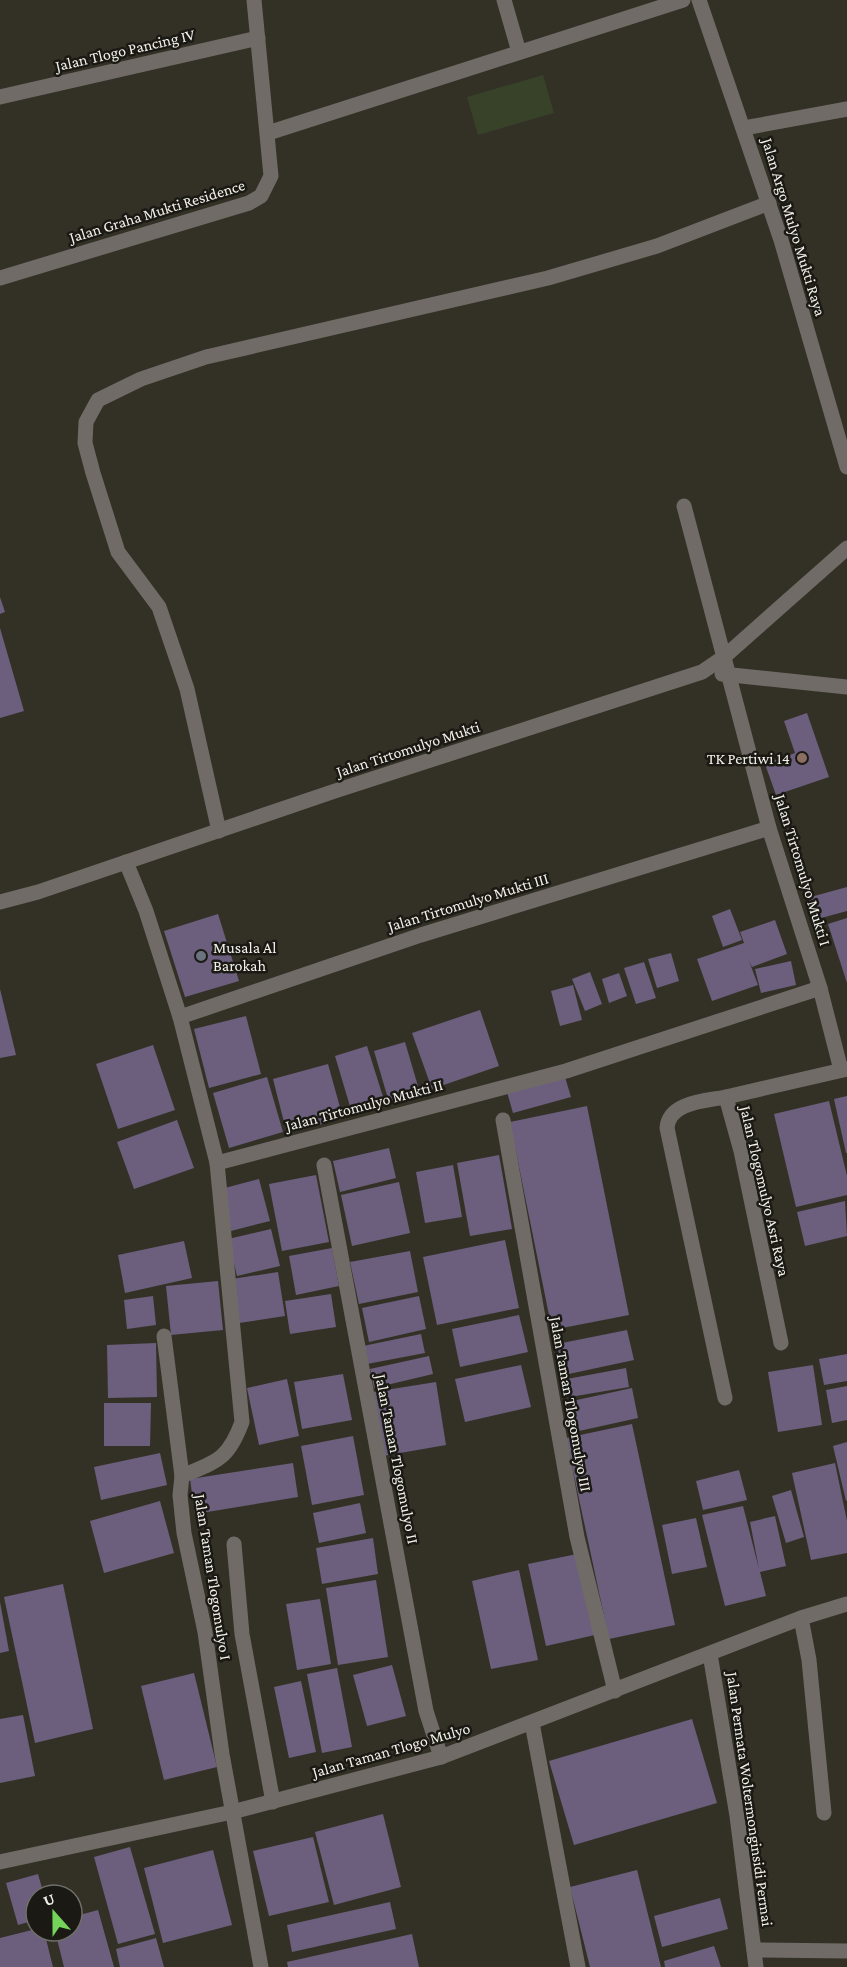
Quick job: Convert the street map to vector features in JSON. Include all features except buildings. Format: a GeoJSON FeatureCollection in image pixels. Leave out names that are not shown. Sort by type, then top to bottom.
{"type":"FeatureCollection","features":[{"type":"Feature","properties":{"kind":"street","name":"Jalan Graha Mukti Residence"},"geometry":{"type":"LineString","coordinates":[[0,278],[249,203],[261,196],[271,176],[254,0]]}},
{"type":"Feature","properties":{"kind":"street"},"geometry":{"type":"LineString","coordinates":[[504,0],[519,52]]}},
{"type":"Feature","properties":{"kind":"street"},"geometry":{"type":"LineString","coordinates":[[268,133],[683,0]]}},
{"type":"Feature","properties":{"kind":"street","name":"Jalan Argo Mulyo Mukti Raya"},"geometry":{"type":"LineString","coordinates":[[699,0],[769,203],[847,464]]}},
{"type":"Feature","properties":{"kind":"street","name":"Jalan Tlogo Pancing IV"},"geometry":{"type":"LineString","coordinates":[[0,97],[258,38]]}},
{"type":"Feature","properties":{"kind":"street"},"geometry":{"type":"LineString","coordinates":[[744,128],[847,109]]}},
{"type":"Feature","properties":{"kind":"street"},"geometry":{"type":"LineString","coordinates":[[219,831],[187,688],[159,607],[118,552],[93,473],[85,443],[86,422],[98,400],[141,379],[206,357],[548,278],[657,246],[769,203]]}},
{"type":"Feature","properties":{"kind":"street","name":"Jalan Tirtomulyo Mukti I"},"geometry":{"type":"LineString","coordinates":[[684,506],[769,828],[844,1070]]}},
{"type":"Feature","properties":{"kind":"street","name":"Jalan Tirtomulyo Mukti"},"geometry":{"type":"LineString","coordinates":[[0,902],[702,672],[724,657],[847,548]]}},
{"type":"Feature","properties":{"kind":"street","name":"Jalan Tirtomulyo Mukti"},"geometry":{"type":"LineString","coordinates":[[702,672],[847,687]]}},
{"type":"Feature","properties":{"kind":"street","name":"Jalan Tirtomulyo Mukti III"},"geometry":{"type":"LineString","coordinates":[[180,1017],[421,935],[769,828]]}},
{"type":"Feature","properties":{"kind":"street"},"geometry":{"type":"LineString","coordinates":[[126,862],[146,911],[180,1017],[218,1163]]}},
{"type":"Feature","properties":{"kind":"street","name":"Jalan Tirtomulyo Mukti II"},"geometry":{"type":"LineString","coordinates":[[218,1163],[566,1071],[820,988]]}},
{"type":"Feature","properties":{"kind":"street","name":"Jalan Tlogomulyo Asri Raya"},"geometry":{"type":"LineString","coordinates":[[781,1343],[741,1151],[726,1097],[844,1070]]}},
{"type":"Feature","properties":{"kind":"street"},"geometry":{"type":"LineString","coordinates":[[725,1398],[667,1128],[668,1120],[676,1110],[726,1097]]}},
{"type":"Feature","properties":{"kind":"street","name":"Jalan Taman Tlogomulyo III"},"geometry":{"type":"LineString","coordinates":[[503,1120],[577,1537],[615,1691]]}},
{"type":"Feature","properties":{"kind":"street","name":"Jalan Taman Tlogomulyo I"},"geometry":{"type":"LineString","coordinates":[[218,1163],[242,1422],[233,1446],[216,1462],[182,1476],[180,1495],[184,1533],[206,1632],[232,1812],[261,1967]]}},
{"type":"Feature","properties":{"kind":"street","name":"Jalan Taman Tlogomulyo II"},"geometry":{"type":"LineString","coordinates":[[324,1165],[426,1711],[441,1757]]}},
{"type":"Feature","properties":{"kind":"street"},"geometry":{"type":"LineString","coordinates":[[164,1336],[182,1476]]}},
{"type":"Feature","properties":{"kind":"street"},"geometry":{"type":"LineString","coordinates":[[234,1544],[242,1634],[273,1802]]}},
{"type":"Feature","properties":{"kind":"street","name":"Jalan Taman Tlogo Mulyo"},"geometry":{"type":"LineString","coordinates":[[0,1862],[232,1812],[441,1757],[801,1618],[847,1604]]}},
{"type":"Feature","properties":{"kind":"street"},"geometry":{"type":"LineString","coordinates":[[801,1618],[809,1660],[824,1813]]}},
{"type":"Feature","properties":{"kind":"street","name":"Jalan Permata Woltermonginsidi Permai"},"geometry":{"type":"LineString","coordinates":[[710,1654],[737,1816],[756,1967]]}},
{"type":"Feature","properties":{"kind":"street"},"geometry":{"type":"LineString","coordinates":[[532,1723],[578,1967]]}},
{"type":"Feature","properties":{"kind":"street","name":"Jalan Permata Woltermonginsidi Permai"},"geometry":{"type":"LineString","coordinates":[[754,1950],[847,1951]]}},
{"type":"Feature","properties":{"kind":"green space"},"geometry":{"type":"Polygon","coordinates":[[[543,75],[554,113],[478,135],[467,97],[543,75]]]}},
{"type":"Feature","properties":{"kind":"place","name":"TK Pertiwi 14"},"geometry":{"type":"Point","coordinates":[802,758]}},
{"type":"Feature","properties":{"kind":"place","name":"Musala Al Barokah"},"geometry":{"type":"Point","coordinates":[201,956]}}]}
